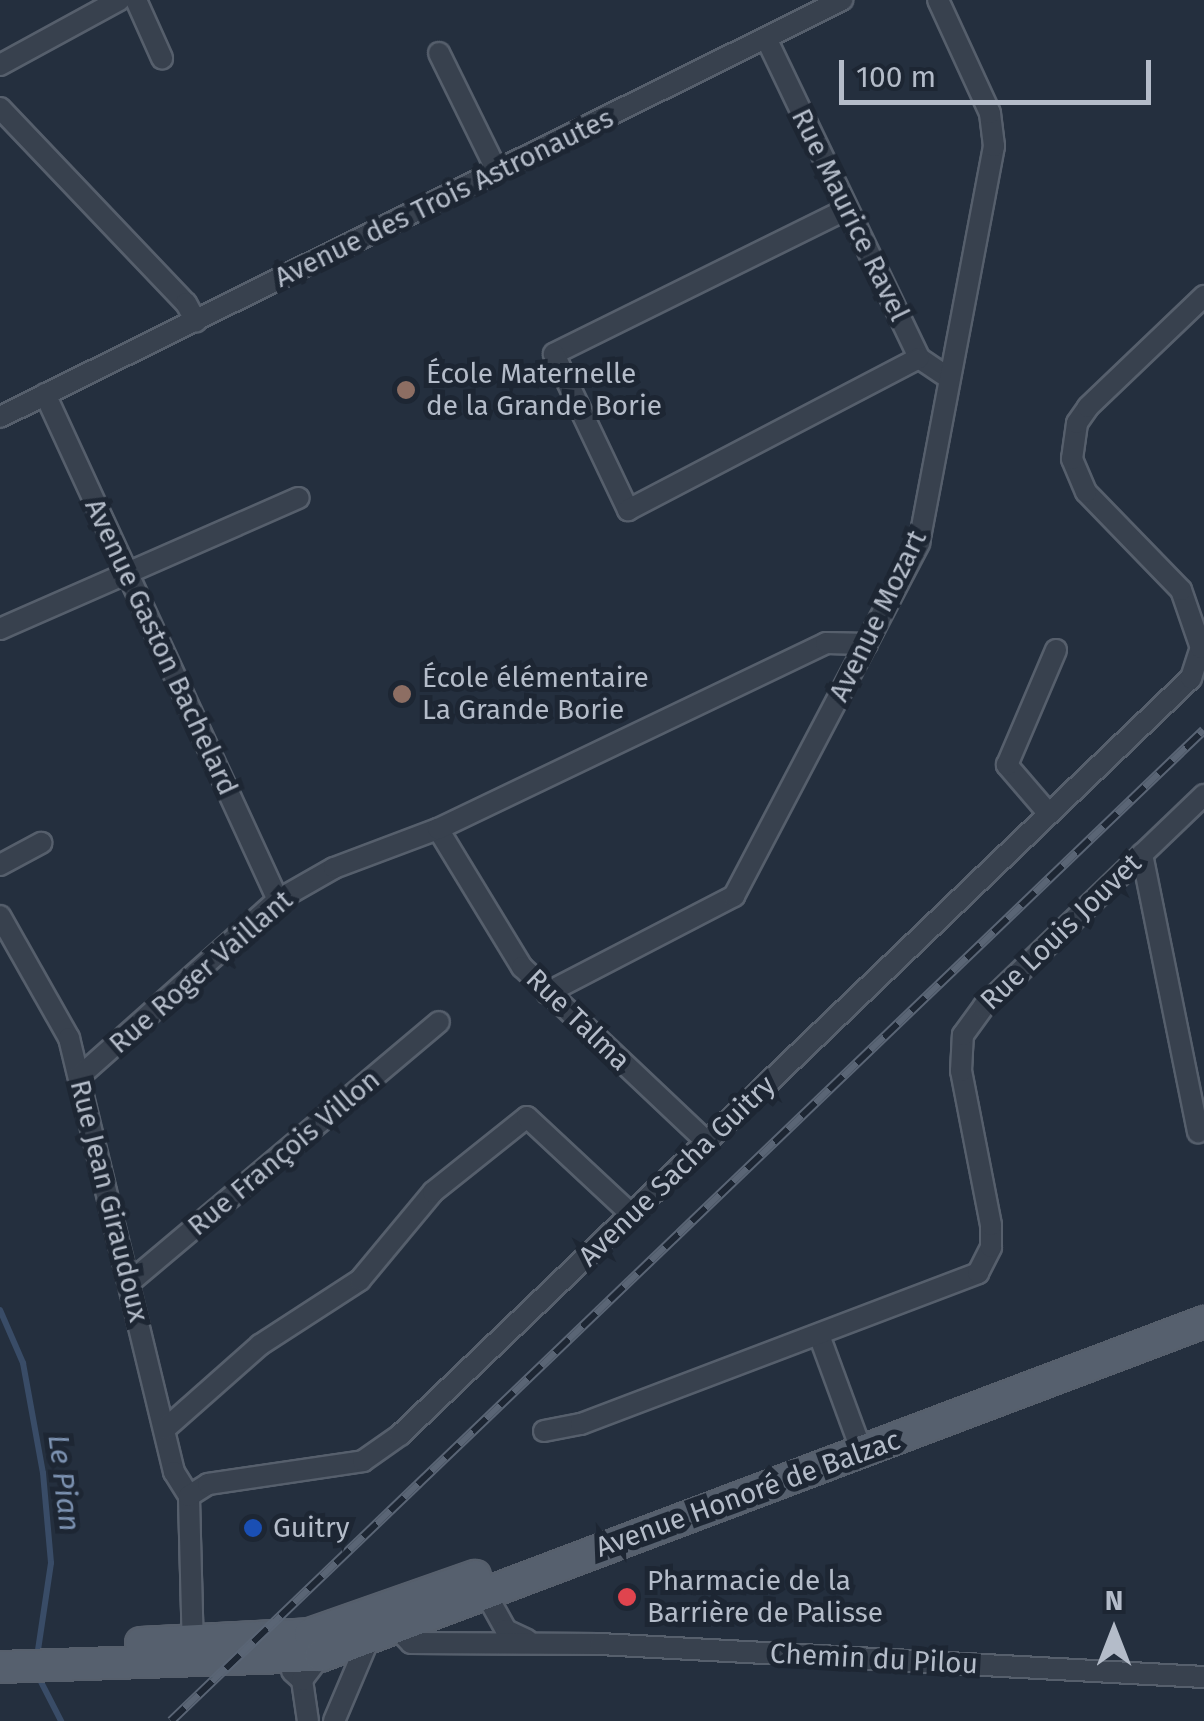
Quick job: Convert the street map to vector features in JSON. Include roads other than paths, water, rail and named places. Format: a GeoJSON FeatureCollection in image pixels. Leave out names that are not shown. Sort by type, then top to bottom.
{"type":"FeatureCollection","features":[{"type":"Feature","properties":{"kind":"main road","name":"Avenue Honoré de Balzac"},"geometry":{"type":"LineString","coordinates":[[373,1625],[1066,1361],[1128,1348],[1204,1322]]}},
{"type":"Feature","properties":{"kind":"main road","name":"Avenue Honoré de Balzac"},"geometry":{"type":"LineString","coordinates":[[373,1625],[445,1609],[481,1584]]}},
{"type":"Feature","properties":{"kind":"main road"},"geometry":{"type":"LineString","coordinates":[[12,1658],[193,1651],[373,1625]]}},
{"type":"Feature","properties":{"kind":"main road"},"geometry":{"type":"LineString","coordinates":[[193,1651],[311,1668],[373,1625]]}},
{"type":"Feature","properties":{"kind":"street"},"geometry":{"type":"LineString","coordinates":[[0,65],[119,0]]}},
{"type":"Feature","properties":{"kind":"street"},"geometry":{"type":"LineString","coordinates":[[136,0],[162,58]]}},
{"type":"Feature","properties":{"kind":"street","name":"Avenue des Trois Astronautes"},"geometry":{"type":"LineString","coordinates":[[0,417],[842,0]]}},
{"type":"Feature","properties":{"kind":"street","name":"Avenue Mozart"},"geometry":{"type":"LineString","coordinates":[[547,994],[734,896],[918,543],[994,146],[990,113],[938,0]]}},
{"type":"Feature","properties":{"kind":"street","name":"Rue Maurice Ravel"},"geometry":{"type":"LineString","coordinates":[[766,38],[918,358]]}},
{"type":"Feature","properties":{"kind":"street"},"geometry":{"type":"LineString","coordinates":[[439,53],[497,172]]}},
{"type":"Feature","properties":{"kind":"street"},"geometry":{"type":"LineString","coordinates":[[0,108],[186,303],[196,322]]}},
{"type":"Feature","properties":{"kind":"street"},"geometry":{"type":"LineString","coordinates":[[847,209],[554,354],[628,510],[918,358],[949,378]]}},
{"type":"Feature","properties":{"kind":"street","name":"Avenue Sacha Guitry"},"geometry":{"type":"LineString","coordinates":[[189,1496],[208,1484],[363,1460],[400,1435],[1192,678],[1201,648],[1195,618],[1181,590],[1086,492],[1072,459],[1077,422],[1088,407],[1204,296]]}},
{"type":"Feature","properties":{"kind":"street","name":"Avenue Gaston Bachelard"},"geometry":{"type":"LineString","coordinates":[[45,394],[278,900]]}},
{"type":"Feature","properties":{"kind":"street"},"geometry":{"type":"LineString","coordinates":[[0,629],[129,578],[298,498]]}},
{"type":"Feature","properties":{"kind":"street","name":"Rue Roger Vaillant"},"geometry":{"type":"LineString","coordinates":[[79,1077],[278,900],[334,868],[438,829],[826,643],[868,644]]}},
{"type":"Feature","properties":{"kind":"street"},"geometry":{"type":"LineString","coordinates":[[1049,814],[1007,765],[1056,650]]}},
{"type":"Feature","properties":{"kind":"street","name":"Rue Louis Jouvet"},"geometry":{"type":"LineString","coordinates":[[544,1431],[581,1424],[968,1281],[987,1262],[991,1226],[961,1072],[963,1035],[984,1006],[1204,795]]}},
{"type":"Feature","properties":{"kind":"street","name":"Rue Talma"},"geometry":{"type":"LineString","coordinates":[[438,829],[522,967],[707,1142]]}},
{"type":"Feature","properties":{"kind":"street"},"geometry":{"type":"LineString","coordinates":[[0,865],[40,842]]}},
{"type":"Feature","properties":{"kind":"street"},"geometry":{"type":"LineString","coordinates":[[1142,854],[1198,1132]]}},
{"type":"Feature","properties":{"kind":"street","name":"Rue Jean Giraudoux"},"geometry":{"type":"LineString","coordinates":[[0,916],[70,1038],[174,1472],[189,1496]]}},
{"type":"Feature","properties":{"kind":"street","name":"Rue François Villon"},"geometry":{"type":"LineString","coordinates":[[129,1283],[439,1022]]}},
{"type":"Feature","properties":{"kind":"street"},"geometry":{"type":"LineString","coordinates":[[165,1429],[260,1345],[360,1280],[433,1192],[528,1116],[632,1215]]}},
{"type":"Feature","properties":{"kind":"street"},"geometry":{"type":"LineString","coordinates":[[820,1335],[859,1443]]}},
{"type":"Feature","properties":{"kind":"street"},"geometry":{"type":"LineString","coordinates":[[189,1496],[193,1651]]}},
{"type":"Feature","properties":{"kind":"street","name":"Chemin du Pilou"},"geometry":{"type":"LineString","coordinates":[[481,1584],[506,1630],[544,1645]]}},
{"type":"Feature","properties":{"kind":"street"},"geometry":{"type":"LineString","coordinates":[[445,1609],[456,1630],[479,1645]]}},
{"type":"Feature","properties":{"kind":"street"},"geometry":{"type":"LineString","coordinates":[[334,1721],[373,1625]]}},
{"type":"Feature","properties":{"kind":"street","name":"Chemin du Pilou"},"geometry":{"type":"LineString","coordinates":[[373,1625],[411,1643],[544,1645],[1204,1677]]}},
{"type":"Feature","properties":{"kind":"street"},"geometry":{"type":"LineString","coordinates":[[308,1721],[311,1668]]}},
{"type":"Feature","properties":{"kind":"waterway","name":"Le Pian"},"geometry":{"type":"LineString","coordinates":[[0,1310],[23,1363],[43,1473],[51,1563],[37,1657]]}},
{"type":"Feature","properties":{"kind":"waterway","name":"Le Pian"},"geometry":{"type":"LineString","coordinates":[[37,1674],[61,1721]]}},
{"type":"Feature","properties":{"kind":"railway"},"geometry":{"type":"LineString","coordinates":[[171,1721],[1204,730]]}},
{"type":"Feature","properties":{"kind":"place","name":"École Maternelle de la Grande Borie"},"geometry":{"type":"Point","coordinates":[406,390]}},
{"type":"Feature","properties":{"kind":"place","name":"École élémentaire La Grande Borie"},"geometry":{"type":"Point","coordinates":[402,694]}},
{"type":"Feature","properties":{"kind":"place","name":"Guitry"},"geometry":{"type":"Point","coordinates":[253,1528]}},
{"type":"Feature","properties":{"kind":"place","name":"Pharmacie de la Barrière de Palisse"},"geometry":{"type":"Point","coordinates":[627,1597]}}]}
